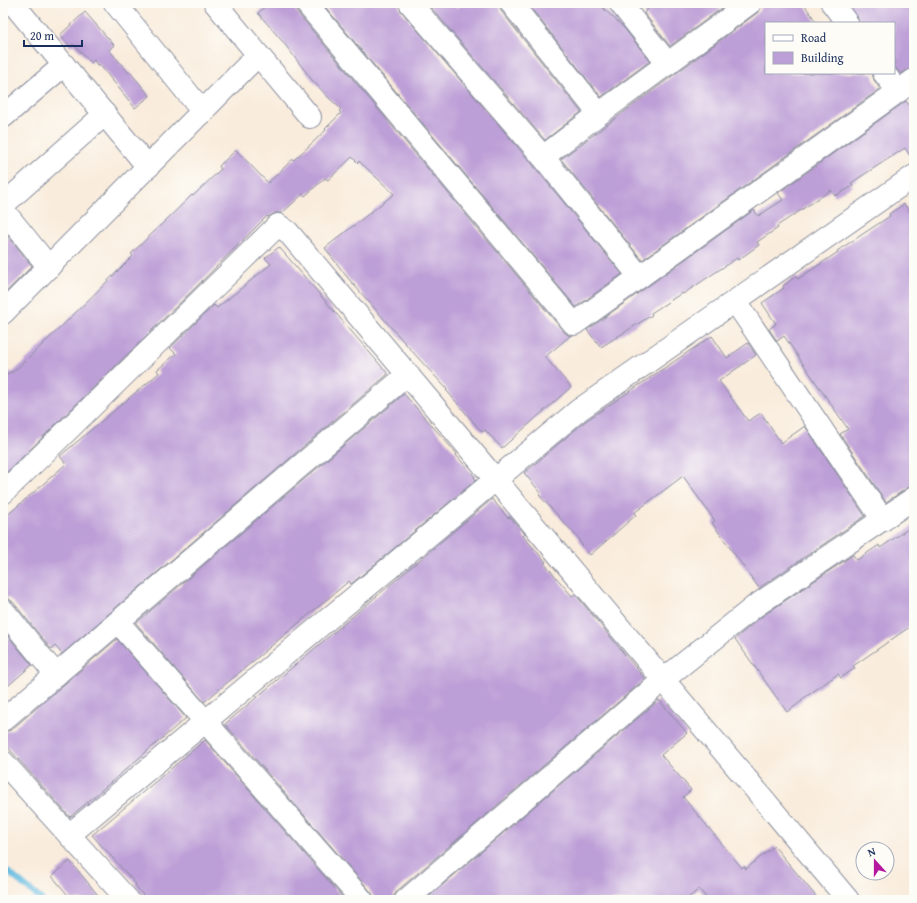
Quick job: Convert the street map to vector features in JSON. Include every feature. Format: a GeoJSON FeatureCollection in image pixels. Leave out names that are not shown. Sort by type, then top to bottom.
{"type":"FeatureCollection","features":[{"type":"Feature","properties":{"kind":"street"},"geometry":{"type":"LineString","coordinates":[[115,3],[203,112]]}},
{"type":"Feature","properties":{"kind":"street"},"geometry":{"type":"LineString","coordinates":[[215,3],[310,117]]}},
{"type":"Feature","properties":{"kind":"street"},"geometry":{"type":"LineString","coordinates":[[306,3],[574,324],[906,86],[886,74]]}},
{"type":"Feature","properties":{"kind":"street"},"geometry":{"type":"LineString","coordinates":[[410,3],[542,157],[640,277]]}},
{"type":"Feature","properties":{"kind":"street"},"geometry":{"type":"LineString","coordinates":[[511,3],[599,114]]}},
{"type":"Feature","properties":{"kind":"street"},"geometry":{"type":"LineString","coordinates":[[620,3],[668,64]]}},
{"type":"Feature","properties":{"kind":"street"},"geometry":{"type":"LineString","coordinates":[[542,157],[750,3]]}},
{"type":"Feature","properties":{"kind":"street"},"geometry":{"type":"LineString","coordinates":[[832,3],[846,22]]}},
{"type":"Feature","properties":{"kind":"street"},"geometry":{"type":"LineString","coordinates":[[13,10],[64,65],[148,167]]}},
{"type":"Feature","properties":{"kind":"street"},"geometry":{"type":"LineString","coordinates":[[3,313],[258,55]]}},
{"type":"Feature","properties":{"kind":"street"},"geometry":{"type":"LineString","coordinates":[[3,117],[64,65]]}},
{"type":"Feature","properties":{"kind":"street"},"geometry":{"type":"LineString","coordinates":[[3,206],[105,114]]}},
{"type":"Feature","properties":{"kind":"street"},"geometry":{"type":"LineString","coordinates":[[69,835],[579,410],[914,176]]}},
{"type":"Feature","properties":{"kind":"street"},"geometry":{"type":"LineString","coordinates":[[3,210],[49,267]]}},
{"type":"Feature","properties":{"kind":"street"},"geometry":{"type":"LineString","coordinates":[[3,493],[278,225],[288,232],[408,374],[848,900]]}},
{"type":"Feature","properties":{"kind":"street"},"geometry":{"type":"LineString","coordinates":[[735,301],[883,520]]}},
{"type":"Feature","properties":{"kind":"street"},"geometry":{"type":"LineString","coordinates":[[3,720],[408,374]]}},
{"type":"Feature","properties":{"kind":"street"},"geometry":{"type":"LineString","coordinates":[[406,900],[663,680],[754,607],[914,498]]}},
{"type":"Feature","properties":{"kind":"street"},"geometry":{"type":"LineString","coordinates":[[3,610],[56,675]]}},
{"type":"Feature","properties":{"kind":"street"},"geometry":{"type":"LineString","coordinates":[[118,622],[362,900]]}},
{"type":"Feature","properties":{"kind":"street"},"geometry":{"type":"LineString","coordinates":[[3,762],[128,900]]}},
{"type":"Feature","properties":{"kind":"building"},"geometry":{"type":"Polygon","coordinates":[[[269,3],[294,3],[296,11],[564,332],[570,336],[545,357],[571,387],[502,448],[485,430],[482,432],[446,390],[447,389],[347,277],[325,248],[394,194],[359,161],[358,163],[352,157],[328,180],[325,178],[305,196],[303,194],[282,213],[275,213],[268,217],[267,216],[3,476],[3,379],[11,371],[12,373],[59,329],[133,256],[131,254],[221,169],[219,166],[236,150],[268,183],[326,130],[325,129],[341,113],[339,111],[341,109],[312,80],[283,42],[258,13],[269,3]]]}},
{"type":"Feature","properties":{"kind":"building"},"geometry":{"type":"Polygon","coordinates":[[[322,3],[398,3],[401,11],[533,165],[622,274],[576,307],[322,3]]]}},
{"type":"Feature","properties":{"kind":"building"},"geometry":{"type":"Polygon","coordinates":[[[427,3],[453,3],[457,8],[463,3],[499,3],[501,11],[581,112],[545,140],[427,3]]]}},
{"type":"Feature","properties":{"kind":"building"},"geometry":{"type":"Polygon","coordinates":[[[527,3],[598,3],[624,28],[650,61],[601,97],[527,3]]]}},
{"type":"Feature","properties":{"kind":"building"},"geometry":{"type":"Polygon","coordinates":[[[643,3],[729,3],[670,46],[644,13],[648,9],[643,3]]]}},
{"type":"Feature","properties":{"kind":"building"},"geometry":{"type":"Polygon","coordinates":[[[762,3],[803,3],[816,22],[765,22],[765,74],[872,74],[874,80],[880,89],[642,260],[561,159],[757,13],[761,8],[762,3]]]}},
{"type":"Feature","properties":{"kind":"building"},"geometry":{"type":"Polygon","coordinates":[[[848,3],[906,3],[914,12],[914,68],[901,74],[895,67],[895,22],[859,22],[857,16],[848,3]]]}},
{"type":"Feature","properties":{"kind":"building"},"geometry":{"type":"Polygon","coordinates":[[[85,12],[114,45],[109,50],[150,96],[135,108],[99,64],[97,65],[94,60],[91,63],[73,44],[71,47],[60,35],[85,12]]]}},
{"type":"Feature","properties":{"kind":"building"},"geometry":{"type":"Polygon","coordinates":[[[906,101],[914,111],[914,162],[905,148],[851,183],[853,186],[835,196],[831,190],[777,226],[778,228],[757,242],[759,245],[738,260],[737,258],[601,347],[587,330],[754,210],[758,216],[783,200],[778,193],[906,101]]]}},
{"type":"Feature","properties":{"kind":"building"},"geometry":{"type":"Polygon","coordinates":[[[904,204],[914,218],[914,486],[907,488],[886,502],[840,434],[848,429],[784,336],[777,341],[769,329],[776,324],[762,303],[784,288],[783,286],[796,276],[798,279],[890,216],[889,214],[904,204]]]}},
{"type":"Feature","properties":{"kind":"building"},"geometry":{"type":"Polygon","coordinates":[[[3,230],[32,266],[3,295],[3,230]]]}},
{"type":"Feature","properties":{"kind":"building"},"geometry":{"type":"Polygon","coordinates":[[[279,247],[388,374],[62,654],[55,646],[51,649],[13,602],[8,598],[3,598],[3,519],[66,464],[60,456],[159,373],[157,370],[176,354],[170,348],[214,305],[217,308],[271,264],[265,258],[279,247]]]}},
{"type":"Feature","properties":{"kind":"building"},"geometry":{"type":"Polygon","coordinates":[[[712,336],[727,358],[748,343],[756,355],[719,381],[748,421],[761,413],[781,443],[805,426],[865,516],[759,588],[712,523],[715,521],[683,476],[634,513],[636,515],[590,555],[579,541],[580,540],[539,495],[541,493],[524,473],[587,420],[712,336]]]}},
{"type":"Feature","properties":{"kind":"building"},"geometry":{"type":"Polygon","coordinates":[[[404,394],[457,454],[456,455],[476,480],[351,584],[349,581],[204,702],[136,623],[404,394]]]}},
{"type":"Feature","properties":{"kind":"building"},"geometry":{"type":"Polygon","coordinates":[[[492,499],[508,518],[510,517],[525,534],[523,536],[546,562],[544,563],[572,596],[575,594],[645,679],[398,890],[394,895],[394,900],[376,900],[371,892],[225,724],[492,499]]]}},
{"type":"Feature","properties":{"kind":"building"},"geometry":{"type":"Polygon","coordinates":[[[914,525],[914,624],[853,666],[855,668],[841,678],[838,674],[801,700],[802,701],[787,712],[735,639],[761,617],[853,555],[857,560],[879,545],[880,548],[914,525]]]}},
{"type":"Feature","properties":{"kind":"building"},"geometry":{"type":"Polygon","coordinates":[[[3,630],[32,665],[3,690],[3,630]]]}},
{"type":"Feature","properties":{"kind":"building"},"geometry":{"type":"Polygon","coordinates":[[[117,639],[186,718],[70,817],[3,742],[3,732],[11,730],[117,639]]]}},
{"type":"Feature","properties":{"kind":"building"},"geometry":{"type":"Polygon","coordinates":[[[659,700],[687,733],[661,755],[691,790],[683,797],[742,868],[744,866],[746,869],[774,846],[819,900],[708,900],[699,889],[686,900],[425,900],[659,700]]]}},
{"type":"Feature","properties":{"kind":"building"},"geometry":{"type":"Polygon","coordinates":[[[205,740],[345,900],[147,900],[135,885],[136,884],[92,835],[205,740]]]}},
{"type":"Feature","properties":{"kind":"building"},"geometry":{"type":"Polygon","coordinates":[[[70,861],[102,900],[72,900],[52,876],[70,861]]]}},
{"type":"Feature","properties":{"kind":"waterway"},"geometry":{"type":"LineString","coordinates":[[3,868],[42,900]]}}]}
